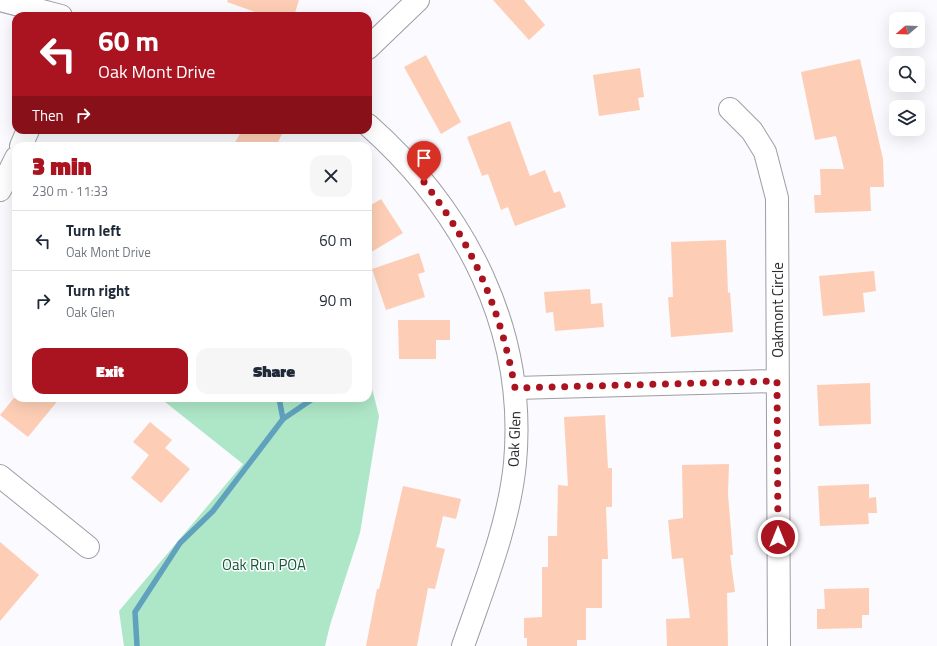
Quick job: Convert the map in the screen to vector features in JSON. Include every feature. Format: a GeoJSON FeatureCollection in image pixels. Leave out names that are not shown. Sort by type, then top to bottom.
{"type":"FeatureCollection","features":[{"type":"Feature","properties":{"kind":"street"},"geometry":{"type":"LineString","coordinates":[[0,0],[46,12]]}},
{"type":"Feature","properties":{"kind":"street"},"geometry":{"type":"LineString","coordinates":[[372,44],[418,0]]}},
{"type":"Feature","properties":{"kind":"street","name":"Oakmont Circle"},"geometry":{"type":"LineString","coordinates":[[730,109],[752,131],[765,152],[772,174],[777,198],[779,646]]}},
{"type":"Feature","properties":{"kind":"street","name":"Oak Glen"},"geometry":{"type":"LineString","coordinates":[[372,129],[417,172],[446,210],[466,243],[484,281],[498,316],[515,388],[515,456],[512,483],[498,547],[463,646]]}},
{"type":"Feature","properties":{"kind":"street"},"geometry":{"type":"LineString","coordinates":[[0,190],[12,166]]}},
{"type":"Feature","properties":{"kind":"street"},"geometry":{"type":"LineString","coordinates":[[515,388],[777,381]]}},
{"type":"Feature","properties":{"kind":"street"},"geometry":{"type":"LineString","coordinates":[[0,476],[88,547]]}},
{"type":"Feature","properties":{"kind":"green space","name":"Oak Run POA"},"geometry":{"type":"Polygon","coordinates":[[[372,389],[379,416],[360,533],[330,625],[325,646],[124,646],[119,611],[243,464],[165,402],[372,402],[372,389]]]}},
{"type":"Feature","properties":{"kind":"building"},"geometry":{"type":"Polygon","coordinates":[[[228,0],[299,0],[295,12],[256,12],[227,2],[228,0]]]}},
{"type":"Feature","properties":{"kind":"building"},"geometry":{"type":"Polygon","coordinates":[[[493,0],[524,0],[545,25],[529,40],[493,0]]]}},
{"type":"Feature","properties":{"kind":"building"},"geometry":{"type":"Polygon","coordinates":[[[426,55],[461,122],[441,134],[404,67],[426,55]]]}},
{"type":"Feature","properties":{"kind":"building"},"geometry":{"type":"Polygon","coordinates":[[[860,59],[883,159],[884,187],[870,187],[871,211],[815,213],[814,195],[821,195],[820,169],[844,169],[836,136],[815,140],[801,72],[860,59]]]}},
{"type":"Feature","properties":{"kind":"building"},"geometry":{"type":"Polygon","coordinates":[[[640,68],[644,97],[638,98],[640,110],[599,116],[593,75],[640,68]]]}},
{"type":"Feature","properties":{"kind":"building"},"geometry":{"type":"Polygon","coordinates":[[[510,121],[530,176],[545,170],[554,193],[560,191],[566,207],[515,226],[508,207],[501,210],[488,174],[482,176],[467,137],[510,121]]]}},
{"type":"Feature","properties":{"kind":"building"},"geometry":{"type":"Polygon","coordinates":[[[240,134],[282,134],[278,142],[235,142],[240,134]]]}},
{"type":"Feature","properties":{"kind":"building"},"geometry":{"type":"Polygon","coordinates":[[[381,199],[403,233],[372,252],[372,205],[381,199]]]}},
{"type":"Feature","properties":{"kind":"building"},"geometry":{"type":"Polygon","coordinates":[[[726,240],[728,293],[730,292],[733,332],[671,337],[668,297],[673,297],[671,242],[726,240]]]}},
{"type":"Feature","properties":{"kind":"building"},"geometry":{"type":"Polygon","coordinates":[[[419,253],[425,272],[418,274],[425,297],[386,310],[372,269],[419,253]]]}},
{"type":"Feature","properties":{"kind":"building"},"geometry":{"type":"Polygon","coordinates":[[[874,271],[876,291],[863,293],[865,312],[823,316],[819,276],[874,271]]]}},
{"type":"Feature","properties":{"kind":"building"},"geometry":{"type":"Polygon","coordinates":[[[590,289],[591,304],[602,303],[604,327],[555,331],[553,312],[546,313],[544,292],[590,289]]]}},
{"type":"Feature","properties":{"kind":"building"},"geometry":{"type":"Polygon","coordinates":[[[398,320],[450,320],[450,340],[436,340],[436,359],[399,359],[398,320]]]}},
{"type":"Feature","properties":{"kind":"building"},"geometry":{"type":"Polygon","coordinates":[[[870,383],[871,424],[819,426],[817,385],[870,383]]]}},
{"type":"Feature","properties":{"kind":"building"},"geometry":{"type":"Polygon","coordinates":[[[12,400],[12,402],[57,402],[28,437],[0,415],[12,400]]]}},
{"type":"Feature","properties":{"kind":"building"},"geometry":{"type":"Polygon","coordinates":[[[605,415],[608,468],[612,468],[612,507],[606,507],[608,559],[602,559],[602,608],[586,608],[586,640],[577,640],[577,646],[527,646],[527,638],[524,638],[524,618],[542,617],[542,567],[548,567],[548,536],[557,536],[558,485],[568,486],[564,417],[605,415]]]}},
{"type":"Feature","properties":{"kind":"building"},"geometry":{"type":"Polygon","coordinates":[[[150,422],[172,440],[165,448],[190,469],[161,503],[131,478],[149,455],[133,442],[150,422]]]}},
{"type":"Feature","properties":{"kind":"building"},"geometry":{"type":"Polygon","coordinates":[[[729,464],[728,494],[733,555],[730,555],[735,592],[727,593],[728,646],[667,646],[666,619],[690,618],[683,558],[672,559],[668,520],[683,518],[682,465],[729,464]]]}},
{"type":"Feature","properties":{"kind":"building"},"geometry":{"type":"Polygon","coordinates":[[[869,484],[869,498],[876,497],[877,513],[868,513],[869,524],[820,526],[818,486],[869,484]]]}},
{"type":"Feature","properties":{"kind":"building"},"geometry":{"type":"Polygon","coordinates":[[[403,486],[461,499],[456,519],[443,516],[436,547],[445,549],[435,589],[428,588],[417,646],[366,646],[377,589],[379,589],[403,486]]]}},
{"type":"Feature","properties":{"kind":"building"},"geometry":{"type":"Polygon","coordinates":[[[0,542],[39,575],[0,621],[0,542]]]}},
{"type":"Feature","properties":{"kind":"building"},"geometry":{"type":"Polygon","coordinates":[[[869,588],[869,615],[862,615],[862,628],[817,629],[817,609],[825,609],[824,589],[869,588]]]}},
{"type":"Feature","properties":{"kind":"waterway"},"geometry":{"type":"LineString","coordinates":[[280,402],[283,419]]}},
{"type":"Feature","properties":{"kind":"waterway"},"geometry":{"type":"LineString","coordinates":[[137,646],[135,612],[180,543],[213,511],[283,419],[308,402]]}},
{"type":"Feature","properties":{"kind":"route"},"geometry":{"type":"LineString","coordinates":[[424,182],[446,210],[466,243],[484,281],[498,316],[515,388],[777,381],[778,537]]}}]}
